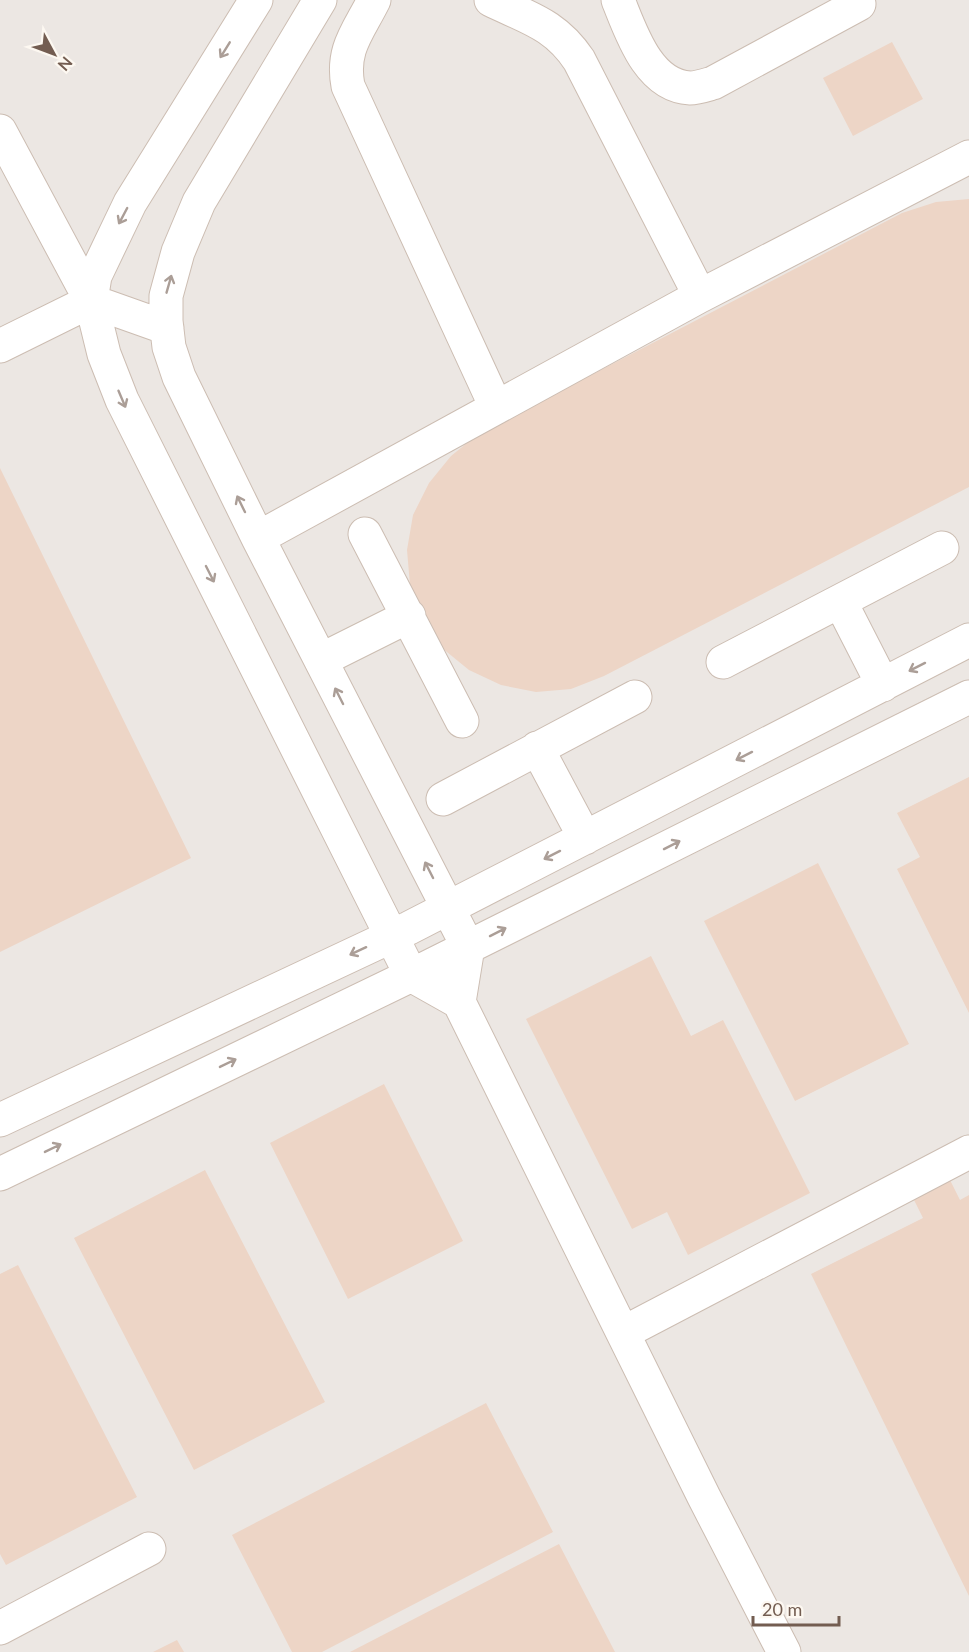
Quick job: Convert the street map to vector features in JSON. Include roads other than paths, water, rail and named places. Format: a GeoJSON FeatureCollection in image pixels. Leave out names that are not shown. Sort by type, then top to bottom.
{"type":"FeatureCollection","features":[{"type":"Feature","properties":{"kind":"street"},"geometry":{"type":"LineString","coordinates":[[91,301],[95,276],[130,203],[256,0]]}},
{"type":"Feature","properties":{"kind":"street"},"geometry":{"type":"LineString","coordinates":[[320,0],[199,202],[178,252],[166,296],[169,347],[179,377],[258,538],[468,947],[459,1002]]}},
{"type":"Feature","properties":{"kind":"street"},"geometry":{"type":"LineString","coordinates":[[374,0],[347,53],[345,72],[348,86],[496,407]]}},
{"type":"Feature","properties":{"kind":"street"},"geometry":{"type":"LineString","coordinates":[[491,0],[553,30],[569,45],[579,60],[700,296]]}},
{"type":"Feature","properties":{"kind":"street"},"geometry":{"type":"LineString","coordinates":[[618,0],[632,36],[648,63],[660,75],[690,88],[713,83],[859,4]]}},
{"type":"Feature","properties":{"kind":"street"},"geometry":{"type":"LineString","coordinates":[[0,131],[91,301],[104,354],[122,400],[411,975],[459,1002],[784,1652]]}},
{"type":"Feature","properties":{"kind":"street"},"geometry":{"type":"LineString","coordinates":[[258,538],[700,296],[969,157]]}},
{"type":"Feature","properties":{"kind":"street"},"geometry":{"type":"LineString","coordinates":[[0,346],[91,301],[167,328]]}},
{"type":"Feature","properties":{"kind":"street"},"geometry":{"type":"LineString","coordinates":[[365,534],[462,721]]}},
{"type":"Feature","properties":{"kind":"street"},"geometry":{"type":"LineString","coordinates":[[723,662],[942,549]]}},
{"type":"Feature","properties":{"kind":"street"},"geometry":{"type":"LineString","coordinates":[[840,601],[883,685]]}},
{"type":"Feature","properties":{"kind":"street"},"geometry":{"type":"LineString","coordinates":[[321,660],[408,616]]}},
{"type":"Feature","properties":{"kind":"street"},"geometry":{"type":"LineString","coordinates":[[0,1120],[449,908],[969,640]]}},
{"type":"Feature","properties":{"kind":"street"},"geometry":{"type":"LineString","coordinates":[[0,1174],[468,947],[969,697]]}},
{"type":"Feature","properties":{"kind":"street"},"geometry":{"type":"LineString","coordinates":[[443,799],[635,698]]}},
{"type":"Feature","properties":{"kind":"street"},"geometry":{"type":"LineString","coordinates":[[537,748],[585,838]]}},
{"type":"Feature","properties":{"kind":"street"},"geometry":{"type":"LineString","coordinates":[[623,1333],[969,1152]]}},
{"type":"Feature","properties":{"kind":"street"},"geometry":{"type":"LineString","coordinates":[[0,1628],[149,1549]]}}]}
